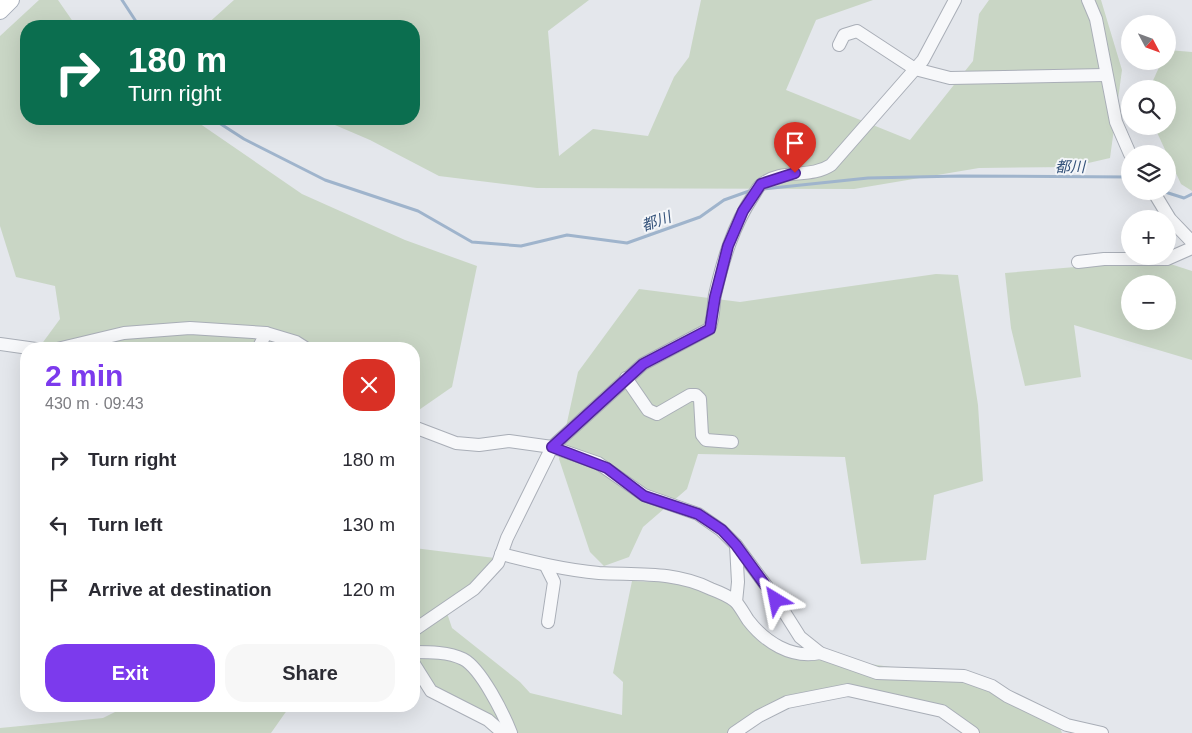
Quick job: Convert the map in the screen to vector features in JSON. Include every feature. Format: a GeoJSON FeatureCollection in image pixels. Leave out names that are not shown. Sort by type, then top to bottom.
{"type":"FeatureCollection","features":[{"type":"Feature","properties":{"kind":"main road"},"geometry":{"type":"LineString","coordinates":[[0,10],[11,0]]}},
{"type":"Feature","properties":{"kind":"street"},"geometry":{"type":"LineString","coordinates":[[420,626],[474,589],[498,563],[507,538],[552,447],[643,364],[710,329],[715,297],[728,246],[743,211],[761,184],[795,173],[812,174],[822,171],[831,165],[923,60],[955,0]]}},
{"type":"Feature","properties":{"kind":"street"},"geometry":{"type":"LineString","coordinates":[[1088,0],[1096,18],[1116,122],[1126,145]]}},
{"type":"Feature","properties":{"kind":"street"},"geometry":{"type":"LineString","coordinates":[[839,45],[844,36],[857,31],[915,69],[950,78],[1106,75]]}},
{"type":"Feature","properties":{"kind":"street"},"geometry":{"type":"LineString","coordinates":[[1158,200],[1170,219],[1192,242]]}},
{"type":"Feature","properties":{"kind":"street"},"geometry":{"type":"LineString","coordinates":[[1078,262],[1104,259],[1167,259],[1192,248]]}},
{"type":"Feature","properties":{"kind":"street"},"geometry":{"type":"LineString","coordinates":[[86,342],[124,333],[190,328],[266,333],[293,342]]}},
{"type":"Feature","properties":{"kind":"street"},"geometry":{"type":"LineString","coordinates":[[262,342],[266,333]]}},
{"type":"Feature","properties":{"kind":"street"},"geometry":{"type":"LineString","coordinates":[[0,344],[20,347]]}},
{"type":"Feature","properties":{"kind":"street"},"geometry":{"type":"LineString","coordinates":[[626,378],[648,410],[657,414],[690,394],[696,395],[700,399],[702,435],[706,440],[732,442]]}},
{"type":"Feature","properties":{"kind":"street"},"geometry":{"type":"LineString","coordinates":[[420,428],[462,443],[479,445],[509,442],[552,447],[607,468],[644,496],[698,514],[722,530],[736,545],[800,637],[820,653],[877,673],[964,676],[992,686],[1068,729],[1102,733]]}},
{"type":"Feature","properties":{"kind":"street"},"geometry":{"type":"LineString","coordinates":[[736,545],[738,582],[736,602]]}},
{"type":"Feature","properties":{"kind":"street"},"geometry":{"type":"LineString","coordinates":[[501,554],[546,566],[597,572],[652,574],[688,579],[736,602],[759,634],[774,644],[789,652],[806,656],[820,653]]}},
{"type":"Feature","properties":{"kind":"street"},"geometry":{"type":"LineString","coordinates":[[546,566],[554,582],[548,622]]}},
{"type":"Feature","properties":{"kind":"street"},"geometry":{"type":"LineString","coordinates":[[420,652],[435,652],[464,660],[472,667],[500,706],[511,733]]}},
{"type":"Feature","properties":{"kind":"street"},"geometry":{"type":"LineString","coordinates":[[420,674],[431,691],[488,720],[503,733]]}},
{"type":"Feature","properties":{"kind":"street"},"geometry":{"type":"LineString","coordinates":[[734,733],[759,716],[787,702],[848,690],[942,711],[973,733]]}},
{"type":"Feature","properties":{"kind":"green space"},"geometry":{"type":"Polygon","coordinates":[[[39,0],[58,0],[72,20],[20,20],[20,125],[202,125],[302,194],[405,240],[477,266],[452,387],[420,409],[420,342],[43,342],[60,319],[55,286],[16,277],[0,226],[0,36],[39,0]]]}},
{"type":"Feature","properties":{"kind":"green space"},"geometry":{"type":"Polygon","coordinates":[[[234,0],[589,0],[548,31],[559,156],[593,129],[648,136],[674,77],[689,57],[701,0],[873,0],[816,20],[786,90],[910,140],[973,61],[979,14],[989,0],[1101,0],[1122,70],[1110,158],[1071,167],[979,168],[854,189],[537,188],[439,176],[370,140],[335,125],[420,125],[420,20],[212,20],[234,0]]]}},
{"type":"Feature","properties":{"kind":"green space"},"geometry":{"type":"Polygon","coordinates":[[[1176,51],[1192,52],[1192,191],[1181,184],[1176,173],[1176,145],[1163,145],[1158,135],[1176,135],[1176,80],[1153,80],[1158,70],[1176,70],[1176,51]]]}},
{"type":"Feature","properties":{"kind":"green space"},"geometry":{"type":"Polygon","coordinates":[[[1121,263],[1121,265],[1173,265],[1192,271],[1192,360],[1074,325],[1081,377],[1025,386],[1011,328],[1005,273],[1121,263]]]}},
{"type":"Feature","properties":{"kind":"green space"},"geometry":{"type":"Polygon","coordinates":[[[936,274],[958,275],[978,405],[983,481],[934,495],[926,560],[861,564],[845,457],[698,454],[687,489],[643,527],[629,557],[604,566],[590,552],[559,459],[578,372],[639,289],[740,302],[936,274]]]}},
{"type":"Feature","properties":{"kind":"green space"},"geometry":{"type":"Polygon","coordinates":[[[420,549],[495,558],[479,580],[420,623],[420,549]]]}},
{"type":"Feature","properties":{"kind":"green space"},"geometry":{"type":"Polygon","coordinates":[[[632,581],[689,583],[696,585],[736,608],[757,637],[842,660],[968,678],[1059,726],[1062,733],[978,733],[947,709],[847,687],[790,697],[730,733],[506,733],[430,686],[420,668],[420,631],[447,613],[452,628],[520,682],[530,693],[622,715],[623,682],[613,673],[632,581]]]}},
{"type":"Feature","properties":{"kind":"green space"},"geometry":{"type":"Polygon","coordinates":[[[115,712],[286,712],[271,733],[0,733],[0,728],[103,718],[115,712]]]}},
{"type":"Feature","properties":{"kind":"waterway","name":"都川"},"geometry":{"type":"LineString","coordinates":[[122,0],[135,20]]}},
{"type":"Feature","properties":{"kind":"waterway","name":"都川"},"geometry":{"type":"LineString","coordinates":[[222,125],[244,139],[325,180],[418,211],[472,242],[521,246],[567,235],[627,243],[700,217],[724,200],[752,190]]}},
{"type":"Feature","properties":{"kind":"waterway","name":"都川"},"geometry":{"type":"LineString","coordinates":[[763,189],[868,178],[960,176],[1121,177]]}},
{"type":"Feature","properties":{"kind":"waterway","name":"都川"},"geometry":{"type":"LineString","coordinates":[[1176,195],[1184,198],[1192,194]]}},
{"type":"Feature","properties":{"kind":"route"},"geometry":{"type":"LineString","coordinates":[[776,600],[759,574],[722,530],[698,514],[683,507],[644,496],[598,463],[552,447],[643,364],[710,329],[715,297],[728,246],[743,211],[761,184],[774,178],[795,173]]}}]}
